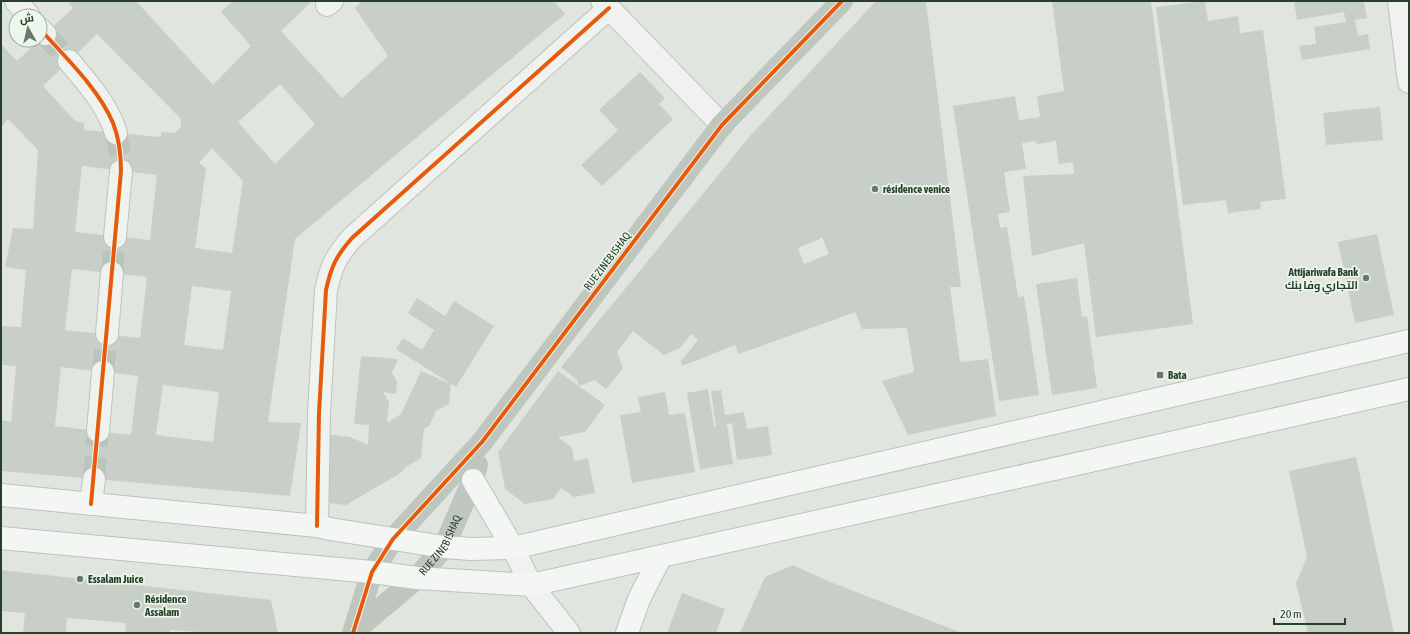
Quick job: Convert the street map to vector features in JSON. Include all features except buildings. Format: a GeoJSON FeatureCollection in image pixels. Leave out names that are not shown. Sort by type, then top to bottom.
{"type":"FeatureCollection","features":[{"type":"Feature","properties":{"kind":"main road"},"geometry":{"type":"LineString","coordinates":[[1,496],[317,526],[444,547],[471,549],[513,548],[1409,341]]}},
{"type":"Feature","properties":{"kind":"main road"},"geometry":{"type":"LineString","coordinates":[[1,538],[372,572],[417,578],[531,585],[1117,456],[1409,389]]}},
{"type":"Feature","properties":{"kind":"main road"},"geometry":{"type":"LineString","coordinates":[[473,480],[513,548]]}},
{"type":"Feature","properties":{"kind":"main road"},"geometry":{"type":"LineString","coordinates":[[627,633],[639,599],[661,556]]}},
{"type":"Feature","properties":{"kind":"street","name":"RUE ZINEB ISHAQ"},"geometry":{"type":"LineString","coordinates":[[353,632],[372,572],[393,539],[482,442],[722,125],[842,1]]}},
{"type":"Feature","properties":{"kind":"street"},"geometry":{"type":"LineString","coordinates":[[1399,1],[1409,82]]}},
{"type":"Feature","properties":{"kind":"street"},"geometry":{"type":"LineString","coordinates":[[317,526],[319,413],[326,290],[330,271],[340,252],[352,238],[606,4],[722,125]]}},
{"type":"Feature","properties":{"kind":"street"},"geometry":{"type":"LineString","coordinates":[[68,61],[93,89],[104,105],[116,133]]}},
{"type":"Feature","properties":{"kind":"street"},"geometry":{"type":"LineString","coordinates":[[115,236],[121,171]]}},
{"type":"Feature","properties":{"kind":"street"},"geometry":{"type":"LineString","coordinates":[[107,334],[112,273]]}},
{"type":"Feature","properties":{"kind":"street"},"geometry":{"type":"LineString","coordinates":[[98,431],[103,372]]}},
{"type":"Feature","properties":{"kind":"street","name":"RUE ZINEB ISHAQ"},"geometry":{"type":"LineString","coordinates":[[353,632],[417,578],[444,547],[473,480],[482,442]]}},
{"type":"Feature","properties":{"kind":"street"},"geometry":{"type":"LineString","coordinates":[[92,504],[94,479]]}},
{"type":"Feature","properties":{"kind":"street"},"geometry":{"type":"LineString","coordinates":[[513,548],[531,585],[569,633]]}},
{"type":"Feature","properties":{"kind":"tunnel"},"geometry":{"type":"LineString","coordinates":[[48,37],[69,61]]}},
{"type":"Feature","properties":{"kind":"tunnel"},"geometry":{"type":"LineString","coordinates":[[116,133],[121,158],[121,171]]}},
{"type":"Feature","properties":{"kind":"tunnel"},"geometry":{"type":"LineString","coordinates":[[112,273],[115,237]]}},
{"type":"Feature","properties":{"kind":"tunnel"},"geometry":{"type":"LineString","coordinates":[[103,372],[107,334]]}},
{"type":"Feature","properties":{"kind":"tunnel"},"geometry":{"type":"LineString","coordinates":[[94,479],[98,431]]}},
{"type":"Feature","properties":{"kind":"cycle path"},"geometry":{"type":"LineString","coordinates":[[353,633],[372,572],[393,539],[482,442],[722,125],[842,1]]}},
{"type":"Feature","properties":{"kind":"cycle path"},"geometry":{"type":"LineString","coordinates":[[317,526],[319,413],[326,290],[332,268],[338,256],[352,238],[609,8]]}},
{"type":"Feature","properties":{"kind":"cycle path"},"geometry":{"type":"LineString","coordinates":[[48,38],[90,85],[107,110],[117,134],[120,152],[121,171],[91,504]]}},
{"type":"Feature","properties":{"kind":"place","name":"résidence venice"},"geometry":{"type":"Point","coordinates":[875,189]}},
{"type":"Feature","properties":{"kind":"place","name":"Attijariwafa Bank التجاري وفا بنك"},"geometry":{"type":"Point","coordinates":[1366,278]}},
{"type":"Feature","properties":{"kind":"place","name":"Bata"},"geometry":{"type":"Point","coordinates":[1160,375]}},
{"type":"Feature","properties":{"kind":"place","name":"Essalam Juice"},"geometry":{"type":"Point","coordinates":[80,579]}},
{"type":"Feature","properties":{"kind":"place","name":"Résidence Assalam"},"geometry":{"type":"Point","coordinates":[137,605]}}]}
